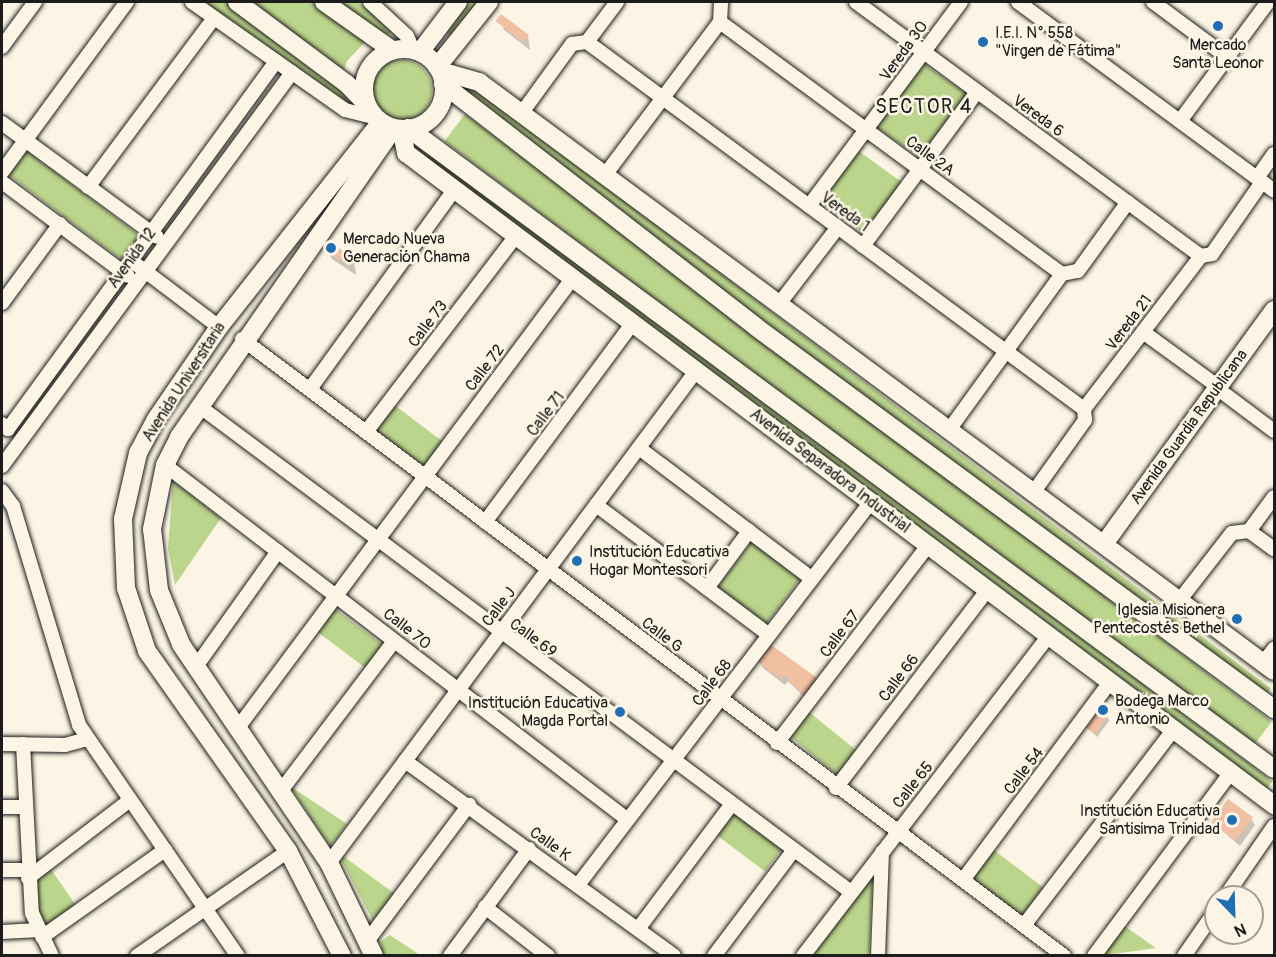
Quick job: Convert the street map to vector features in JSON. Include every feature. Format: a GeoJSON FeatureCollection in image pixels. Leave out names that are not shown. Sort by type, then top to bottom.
{"type":"FeatureCollection","features":[{"type":"Feature","properties":{"kind":"street"},"geometry":{"type":"LineString","coordinates":[[2,47],[35,2]]}},
{"type":"Feature","properties":{"kind":"street"},"geometry":{"type":"LineString","coordinates":[[2,172],[127,2]]}},
{"type":"Feature","properties":{"kind":"street","name":"Avenida Separadora Industrial"},"geometry":{"type":"LineString","coordinates":[[192,2],[345,110],[388,122],[406,153],[454,190],[1275,805]]}},
{"type":"Feature","properties":{"kind":"street","name":"Avenida Separadora Industrial"},"geometry":{"type":"LineString","coordinates":[[237,2],[347,84],[388,122],[1275,769]]}},
{"type":"Feature","properties":{"kind":"street"},"geometry":{"type":"LineString","coordinates":[[324,2],[393,51],[416,51],[458,2]]}},
{"type":"Feature","properties":{"kind":"street"},"geometry":{"type":"LineString","coordinates":[[370,2],[406,36],[416,51],[440,74],[756,327],[1275,709]]}},
{"type":"Feature","properties":{"kind":"street"},"geometry":{"type":"LineString","coordinates":[[393,51],[367,73],[388,122],[432,116],[440,74],[489,2]]}},
{"type":"Feature","properties":{"kind":"street"},"geometry":{"type":"LineString","coordinates":[[521,114],[572,44],[587,42],[617,2]]}},
{"type":"Feature","properties":{"kind":"street"},"geometry":{"type":"LineString","coordinates":[[605,175],[720,22],[721,2]]}},
{"type":"Feature","properties":{"kind":"street","name":"Vereda 6"},"geometry":{"type":"LineString","coordinates":[[856,2],[1201,256]]}},
{"type":"Feature","properties":{"kind":"street","name":"Vereda 30"},"geometry":{"type":"LineString","coordinates":[[809,206],[961,2]]}},
{"type":"Feature","properties":{"kind":"street"},"geometry":{"type":"LineString","coordinates":[[1018,2],[1036,7],[1180,121],[1275,191]]}},
{"type":"Feature","properties":{"kind":"street"},"geometry":{"type":"LineString","coordinates":[[1153,2],[1227,57]]}},
{"type":"Feature","properties":{"kind":"street"},"geometry":{"type":"LineString","coordinates":[[1180,121],[1267,5]]}},
{"type":"Feature","properties":{"kind":"street"},"geometry":{"type":"LineString","coordinates":[[88,187],[214,18]]}},
{"type":"Feature","properties":{"kind":"street","name":"Calle 2A"},"geometry":{"type":"LineString","coordinates":[[720,22],[1062,274]]}},
{"type":"Feature","properties":{"kind":"street","name":"Vereda 1"},"geometry":{"type":"LineString","coordinates":[[587,42],[1084,409]]}},
{"type":"Feature","properties":{"kind":"street","name":"Avenida 12"},"geometry":{"type":"LineString","coordinates":[[5,426],[276,61]]}},
{"type":"Feature","properties":{"kind":"street","name":"Avenida 12"},"geometry":{"type":"LineString","coordinates":[[2,466],[139,275],[291,72]]}},
{"type":"Feature","properties":{"kind":"street"},"geometry":{"type":"LineString","coordinates":[[440,74],[479,82],[1179,601],[1271,661]]}},
{"type":"Feature","properties":{"kind":"street"},"geometry":{"type":"LineString","coordinates":[[863,246],[977,92]]}},
{"type":"Feature","properties":{"kind":"street","name":"Avenida Universitaria"},"geometry":{"type":"LineString","coordinates":[[342,956],[288,851],[165,682],[135,623],[126,588],[123,519],[138,453],[219,327],[388,122]]}},
{"type":"Feature","properties":{"kind":"street","name":"Avenida Universitaria"},"geometry":{"type":"LineString","coordinates":[[370,948],[329,863],[195,668],[168,618],[153,560],[156,499],[165,465],[242,339],[388,122]]}},
{"type":"Feature","properties":{"kind":"street"},"geometry":{"type":"LineString","coordinates":[[2,123],[164,242]]}},
{"type":"Feature","properties":{"kind":"street","name":"Vereda 21"},"geometry":{"type":"LineString","coordinates":[[1033,493],[1085,420],[1084,409],[1201,256],[1212,254],[1275,154]]}},
{"type":"Feature","properties":{"kind":"street"},"geometry":{"type":"LineString","coordinates":[[2,182],[60,224],[219,327]]}},
{"type":"Feature","properties":{"kind":"street"},"geometry":{"type":"LineString","coordinates":[[310,389],[454,190]]}},
{"type":"Feature","properties":{"kind":"street"},"geometry":{"type":"LineString","coordinates":[[949,430],[1062,274],[1078,271],[1128,202]]}},
{"type":"Feature","properties":{"kind":"street"},"geometry":{"type":"LineString","coordinates":[[2,303],[60,224]]}},
{"type":"Feature","properties":{"kind":"street"},"geometry":{"type":"LineString","coordinates":[[779,304],[838,227]]}},
{"type":"Feature","properties":{"kind":"street","name":"Calle 73"},"geometry":{"type":"LineString","coordinates":[[366,432],[516,236]]}},
{"type":"Feature","properties":{"kind":"street","name":"Calle 72"},"geometry":{"type":"LineString","coordinates":[[237,729],[572,279]]}},
{"type":"Feature","properties":{"kind":"street","name":"Avenida Guardia Republicana"},"geometry":{"type":"LineString","coordinates":[[1109,548],[1222,391],[1275,310]]}},
{"type":"Feature","properties":{"kind":"street","name":"Calle 71"},"geometry":{"type":"LineString","coordinates":[[485,522],[632,324]]}},
{"type":"Feature","properties":{"kind":"street","name":"Avenida Guardia Republicana"},"geometry":{"type":"LineString","coordinates":[[1222,391],[1275,330]]}},
{"type":"Feature","properties":{"kind":"street"},"geometry":{"type":"LineString","coordinates":[[1143,332],[1275,431]]}},
{"type":"Feature","properties":{"kind":"street","name":"Calle G"},"geometry":{"type":"LineString","coordinates":[[242,339],[836,788],[1025,924],[1064,956]]}},
{"type":"Feature","properties":{"kind":"street","name":"Calle J"},"geometry":{"type":"LineString","coordinates":[[329,863],[696,371]]}},
{"type":"Feature","properties":{"kind":"street","name":"Calle 69"},"geometry":{"type":"LineString","coordinates":[[199,406],[500,634],[851,892]]}},
{"type":"Feature","properties":{"kind":"street"},"geometry":{"type":"LineString","coordinates":[[639,448],[812,579]]}},
{"type":"Feature","properties":{"kind":"street","name":"Calle 70"},"geometry":{"type":"LineString","coordinates":[[165,465],[628,820]]}},
{"type":"Feature","properties":{"kind":"street"},"geometry":{"type":"LineString","coordinates":[[2,491],[13,506],[70,704],[88,739],[238,956]]}},
{"type":"Feature","properties":{"kind":"street"},"geometry":{"type":"LineString","coordinates":[[1249,531],[1275,497]]}},
{"type":"Feature","properties":{"kind":"street","name":"Calle 68"},"geometry":{"type":"LineString","coordinates":[[578,885],[872,501]]}},
{"type":"Feature","properties":{"kind":"street"},"geometry":{"type":"LineString","coordinates":[[596,505],[769,635]]}},
{"type":"Feature","properties":{"kind":"street"},"geometry":{"type":"LineString","coordinates":[[707,588],[749,531]]}},
{"type":"Feature","properties":{"kind":"street"},"geometry":{"type":"LineString","coordinates":[[1179,601],[1232,533],[1249,531],[1275,549]]}},
{"type":"Feature","properties":{"kind":"street","name":"Calle 67"},"geometry":{"type":"LineString","coordinates":[[777,743],[929,544]]}},
{"type":"Feature","properties":{"kind":"street"},"geometry":{"type":"LineString","coordinates":[[195,668],[278,551]]}},
{"type":"Feature","properties":{"kind":"street","name":"Calle 66"},"geometry":{"type":"LineString","coordinates":[[836,788],[988,589]]}},
{"type":"Feature","properties":{"kind":"street","name":"Calle 65"},"geometry":{"type":"LineString","coordinates":[[803,956],[1049,635]]}},
{"type":"Feature","properties":{"kind":"street"},"geometry":{"type":"LineString","coordinates":[[280,792],[394,640]]}},
{"type":"Feature","properties":{"kind":"street","name":"Calle 54"},"geometry":{"type":"LineString","coordinates":[[963,880],[1111,681]]}},
{"type":"Feature","properties":{"kind":"street"},"geometry":{"type":"LineString","coordinates":[[1025,924],[1174,729]]}},
{"type":"Feature","properties":{"kind":"street"},"geometry":{"type":"LineString","coordinates":[[2,741],[65,746],[88,739]]}},
{"type":"Feature","properties":{"kind":"street"},"geometry":{"type":"LineString","coordinates":[[23,744],[23,807],[27,874],[40,934],[52,956]]}},
{"type":"Feature","properties":{"kind":"street","name":"Calle K"},"geometry":{"type":"LineString","coordinates":[[405,761],[469,805],[674,956]]}},
{"type":"Feature","properties":{"kind":"street"},"geometry":{"type":"LineString","coordinates":[[1094,956],[1231,772]]}},
{"type":"Feature","properties":{"kind":"street"},"geometry":{"type":"LineString","coordinates":[[2,870],[27,874],[130,800]]}},
{"type":"Feature","properties":{"kind":"street"},"geometry":{"type":"LineString","coordinates":[[638,929],[732,804]]}},
{"type":"Feature","properties":{"kind":"street"},"geometry":{"type":"LineString","coordinates":[[370,948],[469,805]]}},
{"type":"Feature","properties":{"kind":"street"},"geometry":{"type":"LineString","coordinates":[[2,807],[23,807]]}},
{"type":"Feature","properties":{"kind":"street"},"geometry":{"type":"LineString","coordinates":[[1233,885],[1275,826]]}},
{"type":"Feature","properties":{"kind":"street"},"geometry":{"type":"LineString","coordinates":[[450,956],[529,849]]}},
{"type":"Feature","properties":{"kind":"street"},"geometry":{"type":"LineString","coordinates":[[2,932],[40,934],[165,850]]}},
{"type":"Feature","properties":{"kind":"street"},"geometry":{"type":"LineString","coordinates":[[714,956],[794,850]]}},
{"type":"Feature","properties":{"kind":"street"},"geometry":{"type":"LineString","coordinates":[[137,956],[288,851]]}},
{"type":"Feature","properties":{"kind":"street"},"geometry":{"type":"LineString","coordinates":[[878,956],[882,852]]}},
{"type":"Feature","properties":{"kind":"street"},"geometry":{"type":"LineString","coordinates":[[485,907],[544,954]]}},
{"type":"Feature","properties":{"kind":"street"},"geometry":{"type":"LineString","coordinates":[[1184,956],[1204,927]]}},
{"type":"Feature","properties":{"kind":"green space"},"geometry":{"type":"Polygon","coordinates":[[[202,2],[229,2],[344,86],[348,105],[202,2]]]}},
{"type":"Feature","properties":{"kind":"green space"},"geometry":{"type":"Polygon","coordinates":[[[248,2],[312,2],[366,41],[347,61],[343,72],[248,2]]]}},
{"type":"Feature","properties":{"kind":"green space"},"geometry":{"type":"Polygon","coordinates":[[[328,2],[357,2],[396,30],[383,37],[328,2]]]}},
{"type":"Feature","properties":{"kind":"green space"},"geometry":{"type":"Polygon","coordinates":[[[463,2],[486,2],[457,41],[442,30],[463,2]]]}},
{"type":"Feature","properties":{"kind":"green space"},"geometry":{"type":"Polygon","coordinates":[[[396,60],[408,60],[419,65],[427,73],[432,90],[430,102],[419,115],[408,120],[396,120],[385,115],[377,107],[372,96],[372,84],[377,73],[385,65],[396,60]]]}},
{"type":"Feature","properties":{"kind":"green space"},"geometry":{"type":"Polygon","coordinates":[[[921,62],[969,96],[924,161],[876,127],[921,62]]]}},
{"type":"Feature","properties":{"kind":"green space"},"geometry":{"type":"Polygon","coordinates":[[[469,84],[1271,688],[1259,703],[458,99],[469,84]]]}},
{"type":"Feature","properties":{"kind":"green space"},"geometry":{"type":"Polygon","coordinates":[[[465,114],[1272,722],[1251,749],[445,141],[465,114]]]}},
{"type":"Feature","properties":{"kind":"green space"},"geometry":{"type":"Polygon","coordinates":[[[433,149],[1272,782],[1263,793],[424,161],[433,149]]]}},
{"type":"Feature","properties":{"kind":"green space"},"geometry":{"type":"Polygon","coordinates":[[[856,149],[902,183],[864,234],[818,201],[856,149]]]}},
{"type":"Feature","properties":{"kind":"green space"},"geometry":{"type":"Polygon","coordinates":[[[27,151],[144,239],[126,263],[9,175],[27,151]]]}},
{"type":"Feature","properties":{"kind":"green space"},"geometry":{"type":"Polygon","coordinates":[[[393,404],[443,442],[425,467],[374,429],[393,404]]]}},
{"type":"Feature","properties":{"kind":"green space"},"geometry":{"type":"Polygon","coordinates":[[[173,481],[221,518],[175,585],[168,548],[173,481]]]}},
{"type":"Feature","properties":{"kind":"green space"},"geometry":{"type":"Polygon","coordinates":[[[753,540],[802,577],[765,625],[716,589],[753,540]]]}},
{"type":"Feature","properties":{"kind":"green space"},"geometry":{"type":"Polygon","coordinates":[[[334,608],[383,645],[365,668],[317,631],[334,608]]]}},
{"type":"Feature","properties":{"kind":"green space"},"geometry":{"type":"Polygon","coordinates":[[[809,712],[858,752],[838,776],[789,736],[809,712]]]}},
{"type":"Feature","properties":{"kind":"green space"},"geometry":{"type":"Polygon","coordinates":[[[290,786],[347,824],[330,846],[290,786]]]}},
{"type":"Feature","properties":{"kind":"green space"},"geometry":{"type":"Polygon","coordinates":[[[733,811],[783,848],[765,871],[716,834],[733,811]]]}},
{"type":"Feature","properties":{"kind":"green space"},"geometry":{"type":"Polygon","coordinates":[[[991,848],[1044,888],[1022,916],[969,877],[991,848]]]}},
{"type":"Feature","properties":{"kind":"green space"},"geometry":{"type":"Polygon","coordinates":[[[343,856],[395,894],[373,921],[340,858],[343,856]]]}},
{"type":"Feature","properties":{"kind":"green space"},"geometry":{"type":"Polygon","coordinates":[[[48,865],[77,907],[43,930],[35,914],[31,880],[48,865]]]}},
{"type":"Feature","properties":{"kind":"green space"},"geometry":{"type":"Polygon","coordinates":[[[873,869],[869,955],[808,955],[873,869]]]}},
{"type":"Feature","properties":{"kind":"green space"},"geometry":{"type":"Polygon","coordinates":[[[1123,925],[1156,948],[1099,956],[1123,925]]]}},
{"type":"Feature","properties":{"kind":"green space"},"geometry":{"type":"Polygon","coordinates":[[[390,935],[420,955],[383,955],[380,942],[390,935]]]}},
{"type":"Feature","properties":{"kind":"building"},"geometry":{"type":"Polygon","coordinates":[[[501,14],[529,35],[524,42],[496,21],[501,14]]]}},
{"type":"Feature","properties":{"kind":"building"},"geometry":{"type":"Polygon","coordinates":[[[330,242],[355,259],[350,266],[325,249],[330,242]]]}},
{"type":"Feature","properties":{"kind":"building"},"geometry":{"type":"Polygon","coordinates":[[[770,644],[817,678],[804,696],[784,675],[781,679],[757,661],[770,644]]]}},
{"type":"Feature","properties":{"kind":"building"},"geometry":{"type":"Polygon","coordinates":[[[1099,709],[1108,715],[1095,734],[1086,728],[1099,709]]]}},
{"type":"Feature","properties":{"kind":"building","name":"Institución Educativa Santisima Trinidad"},"geometry":{"type":"Polygon","coordinates":[[[1228,799],[1253,817],[1236,841],[1211,822],[1228,799]]]}},
{"type":"Feature","properties":{"kind":"place","name":"Mercado Santa Leonor"},"geometry":{"type":"Point","coordinates":[1218,26]}},
{"type":"Feature","properties":{"kind":"place","name":"I.E.I. N° 558 \"Virgen de Fátima\""},"geometry":{"type":"Point","coordinates":[983,42]}},
{"type":"Feature","properties":{"kind":"place","name":"Mercado Nueva Generación Chama"},"geometry":{"type":"Point","coordinates":[331,248]}},
{"type":"Feature","properties":{"kind":"place","name":"Institución Educativa Hogar Montessori"},"geometry":{"type":"Point","coordinates":[577,561]}},
{"type":"Feature","properties":{"kind":"place","name":"Iglesia Misionera Pentecostés Bethel"},"geometry":{"type":"Point","coordinates":[1237,619]}},
{"type":"Feature","properties":{"kind":"place","name":"Bodega Marco Antonio"},"geometry":{"type":"Point","coordinates":[1103,710]}},
{"type":"Feature","properties":{"kind":"place","name":"Institución Educativa Magda Portal"},"geometry":{"type":"Point","coordinates":[620,712]}},
{"type":"Feature","properties":{"kind":"place","name":"Institución Educativa Santisima Trinidad"},"geometry":{"type":"Point","coordinates":[1232,820]}},
{"type":"Feature","properties":{"kind":"district","name":"SECTOR 4"},"geometry":{"type":"Point","coordinates":[924,106]}}]}
